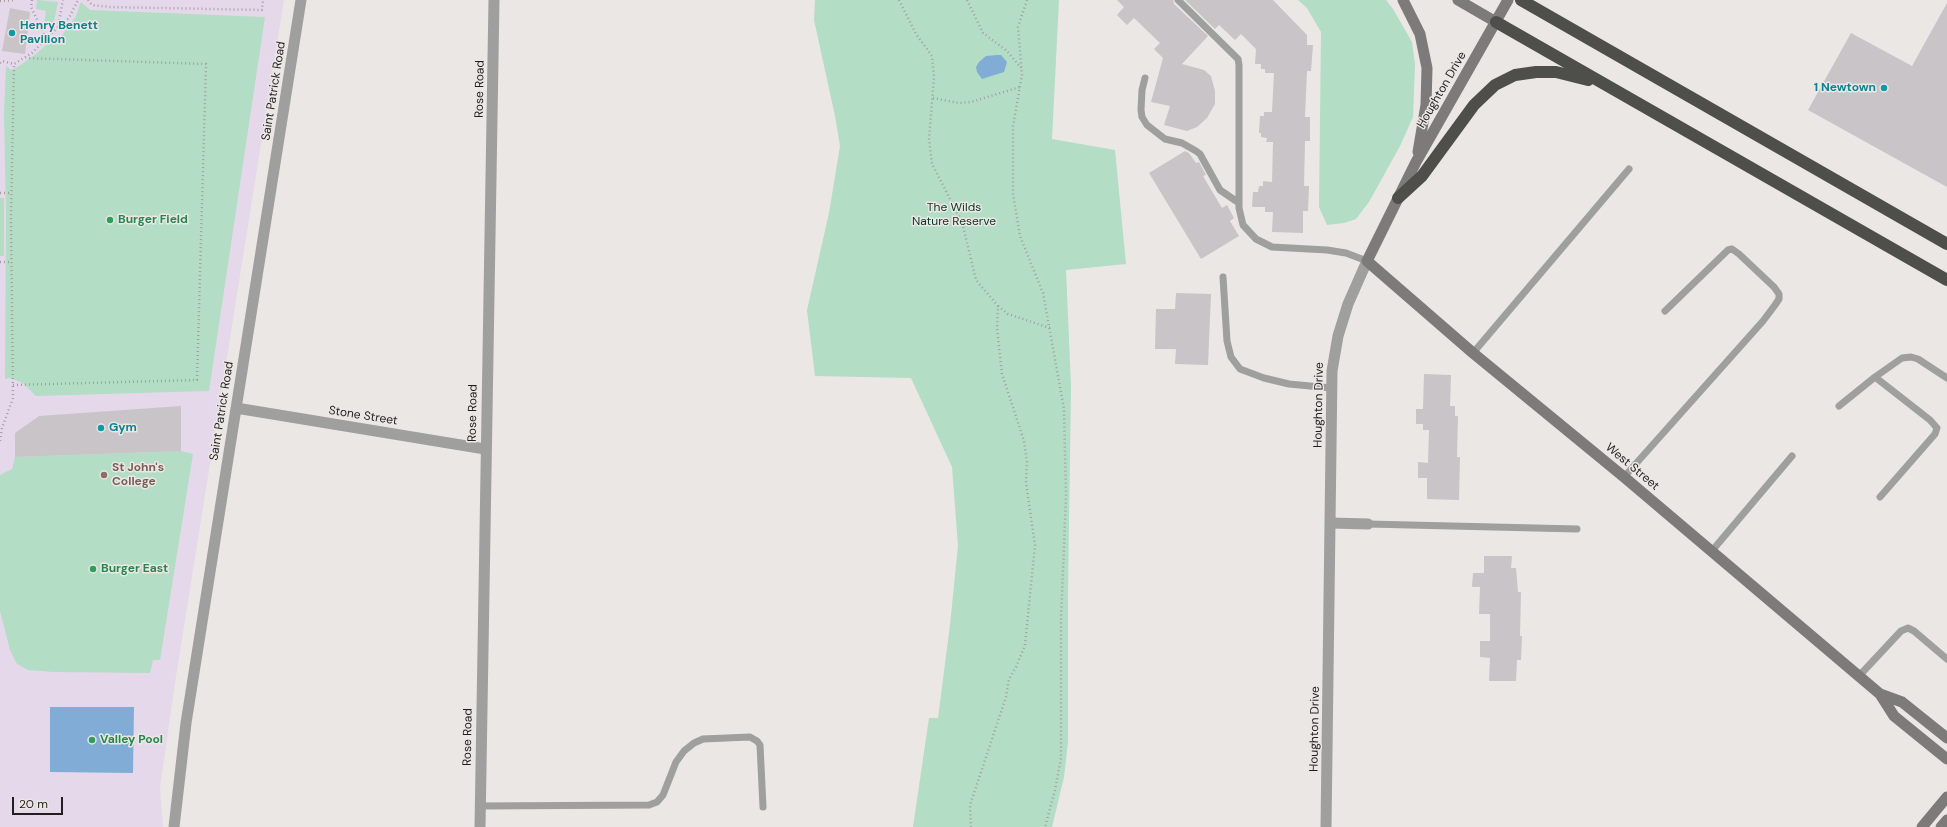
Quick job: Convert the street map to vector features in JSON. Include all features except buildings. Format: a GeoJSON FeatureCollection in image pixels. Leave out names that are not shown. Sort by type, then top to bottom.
{"type":"FeatureCollection","features":[{"type":"Feature","properties":{"kind":"highway"},"geometry":{"type":"LineString","coordinates":[[1521,0],[1947,244]]}},
{"type":"Feature","properties":{"kind":"highway"},"geometry":{"type":"LineString","coordinates":[[1496,22],[1947,280]]}},
{"type":"Feature","properties":{"kind":"highway"},"geometry":{"type":"LineString","coordinates":[[1398,198],[1422,176],[1481,97],[1505,80],[1524,73],[1546,72],[1565,74],[1606,85]]}},
{"type":"Feature","properties":{"kind":"main road"},"geometry":{"type":"LineString","coordinates":[[1403,0],[1420,34],[1427,68],[1428,92],[1416,162]]}},
{"type":"Feature","properties":{"kind":"main road"},"geometry":{"type":"LineString","coordinates":[[1458,0],[1496,22]]}},
{"type":"Feature","properties":{"kind":"main road","name":"Houghton Drive"},"geometry":{"type":"LineString","coordinates":[[1367,261],[1416,162],[1508,0]]}},
{"type":"Feature","properties":{"kind":"main road","name":"West Street"},"geometry":{"type":"LineString","coordinates":[[1367,261],[1473,353],[1624,477],[1880,694],[1894,716],[1947,759]]}},
{"type":"Feature","properties":{"kind":"main road","name":"West Street"},"geometry":{"type":"LineString","coordinates":[[1880,694],[1902,702],[1947,738]]}},
{"type":"Feature","properties":{"kind":"main road"},"geometry":{"type":"LineString","coordinates":[[1922,827],[1947,797]]}},
{"type":"Feature","properties":{"kind":"main road"},"geometry":{"type":"LineString","coordinates":[[1941,827],[1947,820]]}},
{"type":"Feature","properties":{"kind":"street","name":"Saint Patrick Road"},"geometry":{"type":"LineString","coordinates":[[174,827],[186,723],[301,0]]}},
{"type":"Feature","properties":{"kind":"street","name":"Rose Road"},"geometry":{"type":"LineString","coordinates":[[480,827],[485,449],[494,0]]}},
{"type":"Feature","properties":{"kind":"street","name":"Houghton Drive"},"geometry":{"type":"LineString","coordinates":[[1326,827],[1331,523],[1331,388],[1333,359],[1338,336],[1348,304],[1367,261]]}},
{"type":"Feature","properties":{"kind":"street","name":"Stone Street"},"geometry":{"type":"LineString","coordinates":[[236,408],[485,449]]}},
{"type":"Feature","properties":{"kind":"street"},"geometry":{"type":"LineString","coordinates":[[1331,523],[1368,524]]}},
{"type":"Feature","properties":{"kind":"lane"},"geometry":{"type":"LineString","coordinates":[[1178,0],[1238,59],[1239,203],[1240,217],[1243,225],[1256,239],[1266,245],[1277,248],[1327,250],[1346,253],[1367,261]]}},
{"type":"Feature","properties":{"kind":"lane"},"geometry":{"type":"LineString","coordinates":[[1145,78],[1142,90],[1141,110],[1142,117],[1147,125],[1165,139],[1182,142],[1200,154],[1220,190],[1239,203]]}},
{"type":"Feature","properties":{"kind":"lane"},"geometry":{"type":"LineString","coordinates":[[1473,353],[1629,169]]}},
{"type":"Feature","properties":{"kind":"lane"},"geometry":{"type":"LineString","coordinates":[[1624,477],[1763,321],[1779,299],[1779,294],[1774,287],[1732,249],[1728,250],[1665,311]]}},
{"type":"Feature","properties":{"kind":"lane"},"geometry":{"type":"LineString","coordinates":[[1223,277],[1227,341],[1231,357],[1240,369],[1264,378],[1289,384],[1331,388]]}},
{"type":"Feature","properties":{"kind":"lane"},"geometry":{"type":"LineString","coordinates":[[1839,406],[1874,377],[1902,358],[1911,357],[1918,359],[1947,378]]}},
{"type":"Feature","properties":{"kind":"lane"},"geometry":{"type":"LineString","coordinates":[[1874,377],[1930,420],[1937,428],[1935,434],[1880,496]]}},
{"type":"Feature","properties":{"kind":"lane"},"geometry":{"type":"LineString","coordinates":[[1711,552],[1792,456]]}},
{"type":"Feature","properties":{"kind":"lane"},"geometry":{"type":"LineString","coordinates":[[1368,524],[1577,529]]}},
{"type":"Feature","properties":{"kind":"lane"},"geometry":{"type":"LineString","coordinates":[[1859,676],[1901,631],[1908,628],[1914,631],[1947,658]]}},
{"type":"Feature","properties":{"kind":"lane"},"geometry":{"type":"LineString","coordinates":[[480,806],[649,806],[657,802],[663,795],[676,762],[684,750],[694,743],[703,739],[750,737],[760,744],[763,807]]}},
{"type":"Feature","properties":{"kind":"path"},"geometry":{"type":"LineString","coordinates":[[0,1],[16,0]]}},
{"type":"Feature","properties":{"kind":"path"},"geometry":{"type":"LineString","coordinates":[[32,0],[33,12],[43,32],[44,39]]}},
{"type":"Feature","properties":{"kind":"path"},"geometry":{"type":"LineString","coordinates":[[58,27],[63,0]]}},
{"type":"Feature","properties":{"kind":"path"},"geometry":{"type":"LineString","coordinates":[[0,63],[2,61],[14,64],[26,58],[44,39],[69,18],[78,0]]}},
{"type":"Feature","properties":{"kind":"path"},"geometry":{"type":"LineString","coordinates":[[88,0],[92,5],[262,10],[263,0]]}},
{"type":"Feature","properties":{"kind":"path"},"geometry":{"type":"LineString","coordinates":[[899,0],[916,34],[932,56],[934,77],[929,139],[932,164],[962,222],[976,280],[998,306],[1008,314],[1050,328]]}},
{"type":"Feature","properties":{"kind":"path"},"geometry":{"type":"LineString","coordinates":[[967,0],[983,33],[1007,51],[1021,68]]}},
{"type":"Feature","properties":{"kind":"path"},"geometry":{"type":"LineString","coordinates":[[1027,0],[1018,26],[1021,68],[1020,87],[1013,126],[1013,194],[1015,214],[1020,236],[1043,293],[1050,328],[1064,409],[1066,496],[1061,619],[1060,758],[1055,790],[1045,827]]}},
{"type":"Feature","properties":{"kind":"path"},"geometry":{"type":"LineString","coordinates":[[13,385],[197,380],[206,64],[26,58]]}},
{"type":"Feature","properties":{"kind":"path"},"geometry":{"type":"LineString","coordinates":[[0,441],[2,428],[13,398],[11,262],[14,64]]}},
{"type":"Feature","properties":{"kind":"path"},"geometry":{"type":"LineString","coordinates":[[932,98],[959,103],[971,102],[1020,87]]}},
{"type":"Feature","properties":{"kind":"path"},"geometry":{"type":"LineString","coordinates":[[0,193],[12,193]]}},
{"type":"Feature","properties":{"kind":"path"},"geometry":{"type":"LineString","coordinates":[[0,262],[11,262]]}},
{"type":"Feature","properties":{"kind":"path"},"geometry":{"type":"LineString","coordinates":[[972,827],[970,805],[1006,697],[1009,679],[1016,667],[1025,644],[1035,545],[1026,484],[1027,462],[1024,441],[1002,374],[998,328],[998,306]]}},
{"type":"Feature","properties":{"kind":"shaded area","name":"St John's College"},"geometry":{"type":"Polygon","coordinates":[[[0,0],[284,0],[175,683],[160,788],[163,827],[0,827],[0,0]]]}},
{"type":"Feature","properties":{"kind":"green space"},"geometry":{"type":"Polygon","coordinates":[[[37,0],[58,2],[53,26],[44,24],[46,11],[36,9],[37,0]]]}},
{"type":"Feature","properties":{"kind":"green space","name":"The Wilds Nature Reserve"},"geometry":{"type":"Polygon","coordinates":[[[815,0],[1059,0],[1052,139],[1115,150],[1126,264],[1066,270],[1071,386],[1068,595],[1068,742],[1064,777],[1052,827],[913,827],[929,718],[938,718],[950,625],[958,546],[952,467],[911,378],[815,376],[807,310],[829,213],[840,146],[814,20],[815,0]]]}},
{"type":"Feature","properties":{"kind":"green space"},"geometry":{"type":"Polygon","coordinates":[[[1298,0],[1386,0],[1393,9],[1412,42],[1415,64],[1413,117],[1400,146],[1369,202],[1356,219],[1344,223],[1327,225],[1319,207],[1321,32],[1307,8],[1298,0]]]}},
{"type":"Feature","properties":{"kind":"green space"},"geometry":{"type":"Polygon","coordinates":[[[81,2],[90,10],[265,17],[209,391],[36,396],[23,383],[10,378],[5,379],[6,214],[4,113],[6,66],[11,70],[16,68],[36,54],[47,44],[52,36],[60,38],[76,16],[81,2]]]}},
{"type":"Feature","properties":{"kind":"green space"},"geometry":{"type":"Polygon","coordinates":[[[0,198],[4,198],[4,256],[0,256],[0,198]]]}},
{"type":"Feature","properties":{"kind":"green space"},"geometry":{"type":"Polygon","coordinates":[[[181,451],[193,454],[160,660],[153,660],[150,673],[53,672],[28,670],[17,664],[10,650],[0,611],[0,475],[12,469],[15,457],[181,451]]]}},
{"type":"Feature","properties":{"kind":"water"},"geometry":{"type":"Polygon","coordinates":[[[1001,55],[1007,62],[1004,72],[982,79],[977,72],[976,67],[979,62],[986,56],[1001,55]]]}},
{"type":"Feature","properties":{"kind":"water","name":"Valley Pool"},"geometry":{"type":"Polygon","coordinates":[[[50,707],[134,707],[133,773],[50,772],[50,707]]]}},
{"type":"Feature","properties":{"kind":"place","name":"Henry Benett Pavilion"},"geometry":{"type":"Point","coordinates":[12,33]}},
{"type":"Feature","properties":{"kind":"place","name":"1 Newtown"},"geometry":{"type":"Point","coordinates":[1884,88]}},
{"type":"Feature","properties":{"kind":"place","name":"Burger Field"},"geometry":{"type":"Point","coordinates":[110,220]}},
{"type":"Feature","properties":{"kind":"place","name":"Gym"},"geometry":{"type":"Point","coordinates":[101,428]}},
{"type":"Feature","properties":{"kind":"place","name":"St John's College"},"geometry":{"type":"Point","coordinates":[104,475]}},
{"type":"Feature","properties":{"kind":"place","name":"Burger East"},"geometry":{"type":"Point","coordinates":[93,569]}},
{"type":"Feature","properties":{"kind":"place","name":"Valley Pool"},"geometry":{"type":"Point","coordinates":[92,740]}}]}
